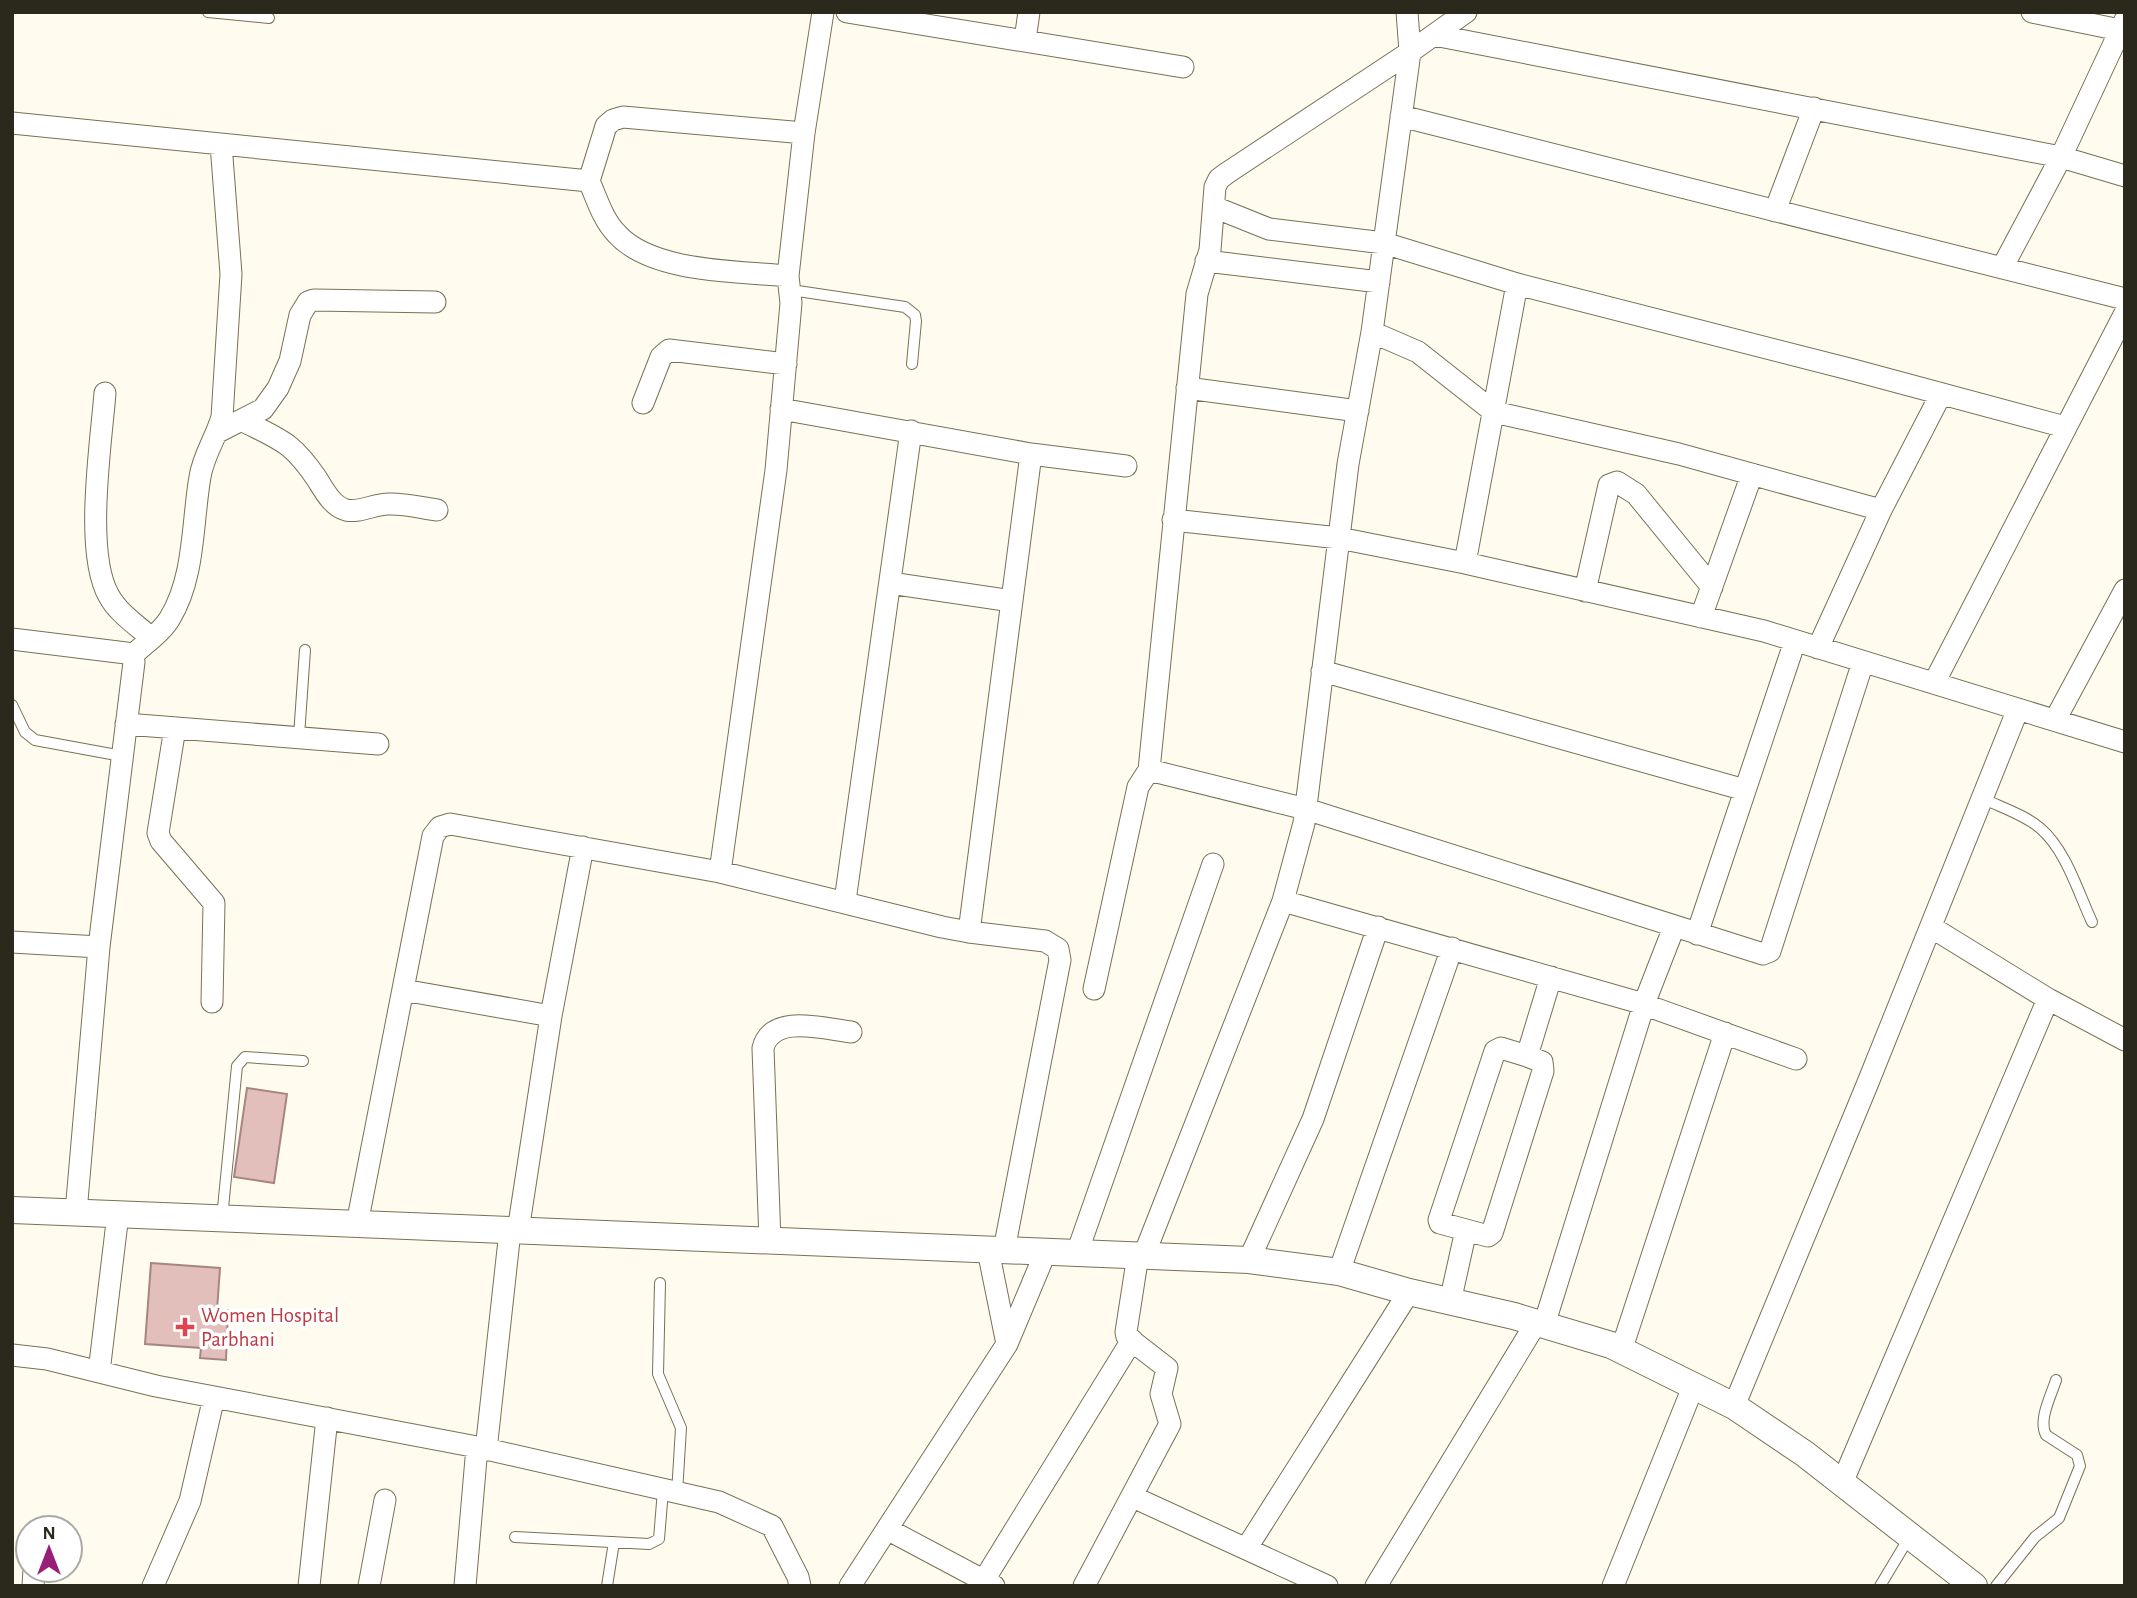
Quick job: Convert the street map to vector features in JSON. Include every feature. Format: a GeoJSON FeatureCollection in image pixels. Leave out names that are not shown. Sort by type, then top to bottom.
{"type":"FeatureCollection","features":[{"type":"Feature","properties":{"kind":"street"},"geometry":{"type":"LineString","coordinates":[[720,872],[776,470],[804,133],[823,12]]}},
{"type":"Feature","properties":{"kind":"street"},"geometry":{"type":"LineString","coordinates":[[848,12],[1183,67]]}},
{"type":"Feature","properties":{"kind":"street"},"geometry":{"type":"LineString","coordinates":[[1025,40],[1029,12]]}},
{"type":"Feature","properties":{"kind":"street"},"geometry":{"type":"LineString","coordinates":[[1084,1586],[1133,1497],[1170,1421],[1161,1394],[1167,1368],[1126,1332],[1141,1255],[1283,901],[1306,810],[1339,538],[1372,332],[1410,52],[1407,12]]}},
{"type":"Feature","properties":{"kind":"street"},"geometry":{"type":"LineString","coordinates":[[1094,989],[1138,787],[1149,770],[1197,294],[1210,250],[1215,187],[1227,173],[1466,12]]}},
{"type":"Feature","properties":{"kind":"street"},"geometry":{"type":"LineString","coordinates":[[2002,268],[2061,157],[2122,25],[2032,12]]}},
{"type":"Feature","properties":{"kind":"street"},"geometry":{"type":"LineString","coordinates":[[1434,35],[2061,157],[2125,176]]}},
{"type":"Feature","properties":{"kind":"street"},"geometry":{"type":"LineString","coordinates":[[1775,211],[1814,108]]}},
{"type":"Feature","properties":{"kind":"street"},"geometry":{"type":"LineString","coordinates":[[1401,116],[2125,299]]}},
{"type":"Feature","properties":{"kind":"street"},"geometry":{"type":"LineString","coordinates":[[790,283],[682,265],[642,253],[615,233],[589,181],[606,126],[622,117],[804,133]]}},
{"type":"Feature","properties":{"kind":"street"},"geometry":{"type":"LineString","coordinates":[[12,123],[589,181]]}},
{"type":"Feature","properties":{"kind":"street"},"geometry":{"type":"LineString","coordinates":[[132,656],[169,621],[186,581],[200,474],[218,432],[223,403],[231,274],[221,144]]}},
{"type":"Feature","properties":{"kind":"street"},"geometry":{"type":"LineString","coordinates":[[1214,207],[1269,229],[1384,243],[1517,284],[2065,427]]}},
{"type":"Feature","properties":{"kind":"street"},"geometry":{"type":"LineString","coordinates":[[1206,261],[1379,282]]}},
{"type":"Feature","properties":{"kind":"street"},"geometry":{"type":"LineString","coordinates":[[1465,563],[1517,284]]}},
{"type":"Feature","properties":{"kind":"street"},"geometry":{"type":"LineString","coordinates":[[218,432],[263,409],[278,388],[290,361],[300,315],[308,302],[435,302]]}},
{"type":"Feature","properties":{"kind":"street"},"geometry":{"type":"LineString","coordinates":[[1934,683],[2125,313]]}},
{"type":"Feature","properties":{"kind":"street"},"geometry":{"type":"LineString","coordinates":[[1372,332],[1418,352],[1494,412],[1679,454],[1881,510]]}},
{"type":"Feature","properties":{"kind":"street"},"geometry":{"type":"LineString","coordinates":[[643,403],[661,357],[669,350],[786,364]]}},
{"type":"Feature","properties":{"kind":"street"},"geometry":{"type":"LineString","coordinates":[[1187,387],[1358,411]]}},
{"type":"Feature","properties":{"kind":"street"},"geometry":{"type":"LineString","coordinates":[[105,393],[95,533],[98,564],[106,589],[116,607],[151,638]]}},
{"type":"Feature","properties":{"kind":"street"},"geometry":{"type":"LineString","coordinates":[[1818,648],[1881,510],[1941,394]]}},
{"type":"Feature","properties":{"kind":"street"},"geometry":{"type":"LineString","coordinates":[[781,409],[1031,454],[1126,466]]}},
{"type":"Feature","properties":{"kind":"street"},"geometry":{"type":"LineString","coordinates":[[243,421],[288,443],[297,451],[339,507],[356,510],[394,504],[436,510]]}},
{"type":"Feature","properties":{"kind":"street"},"geometry":{"type":"LineString","coordinates":[[845,901],[911,431]]}},
{"type":"Feature","properties":{"kind":"street"},"geometry":{"type":"LineString","coordinates":[[968,933],[1031,454]]}},
{"type":"Feature","properties":{"kind":"street"},"geometry":{"type":"LineString","coordinates":[[1701,617],[1752,474]]}},
{"type":"Feature","properties":{"kind":"street"},"geometry":{"type":"LineString","coordinates":[[1585,591],[1609,485],[1617,482],[1636,494],[1712,587]]}},
{"type":"Feature","properties":{"kind":"street"},"geometry":{"type":"LineString","coordinates":[[1173,520],[1339,538],[1465,563],[1701,617],[1795,641],[2125,742]]}},
{"type":"Feature","properties":{"kind":"street"},"geometry":{"type":"LineString","coordinates":[[890,583],[1012,601]]}},
{"type":"Feature","properties":{"kind":"street"},"geometry":{"type":"LineString","coordinates":[[2055,720],[2119,615],[2125,590]]}},
{"type":"Feature","properties":{"kind":"street"},"geometry":{"type":"LineString","coordinates":[[12,639],[126,653],[132,656],[134,662],[99,947],[76,1212]]}},
{"type":"Feature","properties":{"kind":"street"},"geometry":{"type":"LineString","coordinates":[[1697,934],[1795,641]]}},
{"type":"Feature","properties":{"kind":"street"},"geometry":{"type":"LineString","coordinates":[[1149,770],[1306,810],[1763,954],[1770,951],[1863,662]]}},
{"type":"Feature","properties":{"kind":"street"},"geometry":{"type":"LineString","coordinates":[[1322,671],[1745,790]]}},
{"type":"Feature","properties":{"kind":"street"},"geometry":{"type":"LineString","coordinates":[[1734,1406],[2018,709]]}},
{"type":"Feature","properties":{"kind":"street"},"geometry":{"type":"LineString","coordinates":[[126,724],[378,744]]}},
{"type":"Feature","properties":{"kind":"street"},"geometry":{"type":"LineString","coordinates":[[175,728],[158,833],[214,903],[212,1002]]}},
{"type":"Feature","properties":{"kind":"street"},"geometry":{"type":"LineString","coordinates":[[357,1224],[433,836],[440,827],[462,825],[720,872],[968,933],[1045,941],[1058,949],[1060,956],[996,1250],[1007,1344]]}},
{"type":"Feature","properties":{"kind":"street"},"geometry":{"type":"LineString","coordinates":[[465,1586],[514,1231],[583,847]]}},
{"type":"Feature","properties":{"kind":"street"},"geometry":{"type":"LineString","coordinates":[[1077,1253],[1213,864]]}},
{"type":"Feature","properties":{"kind":"street"},"geometry":{"type":"LineString","coordinates":[[1283,901],[1644,1004],[1796,1059]]}},
{"type":"Feature","properties":{"kind":"street"},"geometry":{"type":"LineString","coordinates":[[1249,1260],[1313,1119],[1378,927]]}},
{"type":"Feature","properties":{"kind":"street"},"geometry":{"type":"LineString","coordinates":[[1376,1586],[1540,1324],[1644,1004],[1674,927]]}},
{"type":"Feature","properties":{"kind":"street"},"geometry":{"type":"LineString","coordinates":[[1930,927],[2048,999],[2125,1040]]}},
{"type":"Feature","properties":{"kind":"street"},"geometry":{"type":"LineString","coordinates":[[12,942],[99,947]]}},
{"type":"Feature","properties":{"kind":"street"},"geometry":{"type":"LineString","coordinates":[[1339,1272],[1452,948]]}},
{"type":"Feature","properties":{"kind":"street"},"geometry":{"type":"LineString","coordinates":[[1527,1055],[1551,977]]}},
{"type":"Feature","properties":{"kind":"street"},"geometry":{"type":"LineString","coordinates":[[403,990],[551,1016]]}},
{"type":"Feature","properties":{"kind":"street"},"geometry":{"type":"LineString","coordinates":[[1842,1483],[2048,999]]}},
{"type":"Feature","properties":{"kind":"street"},"geometry":{"type":"LineString","coordinates":[[770,1241],[763,1048],[766,1039],[780,1027],[798,1026],[850,1032]]}},
{"type":"Feature","properties":{"kind":"street"},"geometry":{"type":"LineString","coordinates":[[1621,1351],[1725,1033]]}},
{"type":"Feature","properties":{"kind":"street"},"geometry":{"type":"LineString","coordinates":[[1502,1048],[1542,1062],[1544,1068],[1492,1233],[1488,1236],[1466,1230],[1440,1223],[1439,1220],[1495,1051],[1502,1048]]}},
{"type":"Feature","properties":{"kind":"street"},"geometry":{"type":"LineString","coordinates":[[12,1210],[1249,1260],[1339,1272],[1409,1293],[1540,1324],[1611,1345],[1734,1406],[1805,1454],[1974,1586]]}},
{"type":"Feature","properties":{"kind":"street"},"geometry":{"type":"LineString","coordinates":[[99,1372],[118,1214]]}},
{"type":"Feature","properties":{"kind":"street"},"geometry":{"type":"LineString","coordinates":[[1450,1302],[1466,1230]]}},
{"type":"Feature","properties":{"kind":"street"},"geometry":{"type":"LineString","coordinates":[[850,1586],[1007,1344],[1046,1251]]}},
{"type":"Feature","properties":{"kind":"street"},"geometry":{"type":"LineString","coordinates":[[1247,1549],[1409,1293]]}},
{"type":"Feature","properties":{"kind":"street"},"geometry":{"type":"LineString","coordinates":[[887,1529],[989,1583],[1132,1340]]}},
{"type":"Feature","properties":{"kind":"street"},"geometry":{"type":"LineString","coordinates":[[12,1355],[47,1359],[214,1397],[482,1448],[719,1502],[772,1526],[800,1586]]}},
{"type":"Feature","properties":{"kind":"street"},"geometry":{"type":"LineString","coordinates":[[1613,1586],[1693,1387]]}},
{"type":"Feature","properties":{"kind":"street"},"geometry":{"type":"LineString","coordinates":[[153,1586],[190,1501],[214,1397]]}},
{"type":"Feature","properties":{"kind":"street"},"geometry":{"type":"LineString","coordinates":[[309,1586],[327,1418]]}},
{"type":"Feature","properties":{"kind":"street"},"geometry":{"type":"LineString","coordinates":[[1133,1497],[1326,1586]]}},
{"type":"Feature","properties":{"kind":"street"},"geometry":{"type":"LineString","coordinates":[[369,1586],[385,1500]]}},
{"type":"Feature","properties":{"kind":"lane"},"geometry":{"type":"LineString","coordinates":[[208,12],[269,18]]}},
{"type":"Feature","properties":{"kind":"lane"},"geometry":{"type":"LineString","coordinates":[[790,283],[905,307],[915,315],[916,321],[912,363]]}},
{"type":"Feature","properties":{"kind":"lane"},"geometry":{"type":"LineString","coordinates":[[299,736],[305,650]]}},
{"type":"Feature","properties":{"kind":"lane"},"geometry":{"type":"LineString","coordinates":[[12,705],[25,732],[35,740],[122,756]]}},
{"type":"Feature","properties":{"kind":"lane"},"geometry":{"type":"LineString","coordinates":[[1982,798],[2038,826],[2051,839],[2061,854],[2092,922]]}},
{"type":"Feature","properties":{"kind":"lane"},"geometry":{"type":"LineString","coordinates":[[222,1218],[237,1066],[246,1057],[303,1061]]}},
{"type":"Feature","properties":{"kind":"lane"},"geometry":{"type":"LineString","coordinates":[[514,1537],[649,1544],[659,1538],[681,1428],[658,1374],[660,1283]]}},
{"type":"Feature","properties":{"kind":"lane"},"geometry":{"type":"LineString","coordinates":[[1996,1586],[2035,1537],[2059,1518],[2080,1466],[2077,1455],[2046,1435],[2043,1430],[2056,1380]]}},
{"type":"Feature","properties":{"kind":"lane"},"geometry":{"type":"LineString","coordinates":[[1880,1586],[1910,1536]]}},
{"type":"Feature","properties":{"kind":"lane"},"geometry":{"type":"LineString","coordinates":[[607,1586],[614,1542]]}},
{"type":"Feature","properties":{"kind":"building"},"geometry":{"type":"Polygon","coordinates":[[[247,1088],[287,1094],[274,1183],[234,1177],[247,1088]]]}},
{"type":"Feature","properties":{"kind":"building"},"geometry":{"type":"Polygon","coordinates":[[[151,1263],[220,1268],[217,1310],[228,1310],[226,1360],[200,1358],[201,1348],[145,1344],[151,1263]]]}},
{"type":"Feature","properties":{"kind":"place","name":"Women Hospital Parbhani"},"geometry":{"type":"Point","coordinates":[185,1327]}}]}
